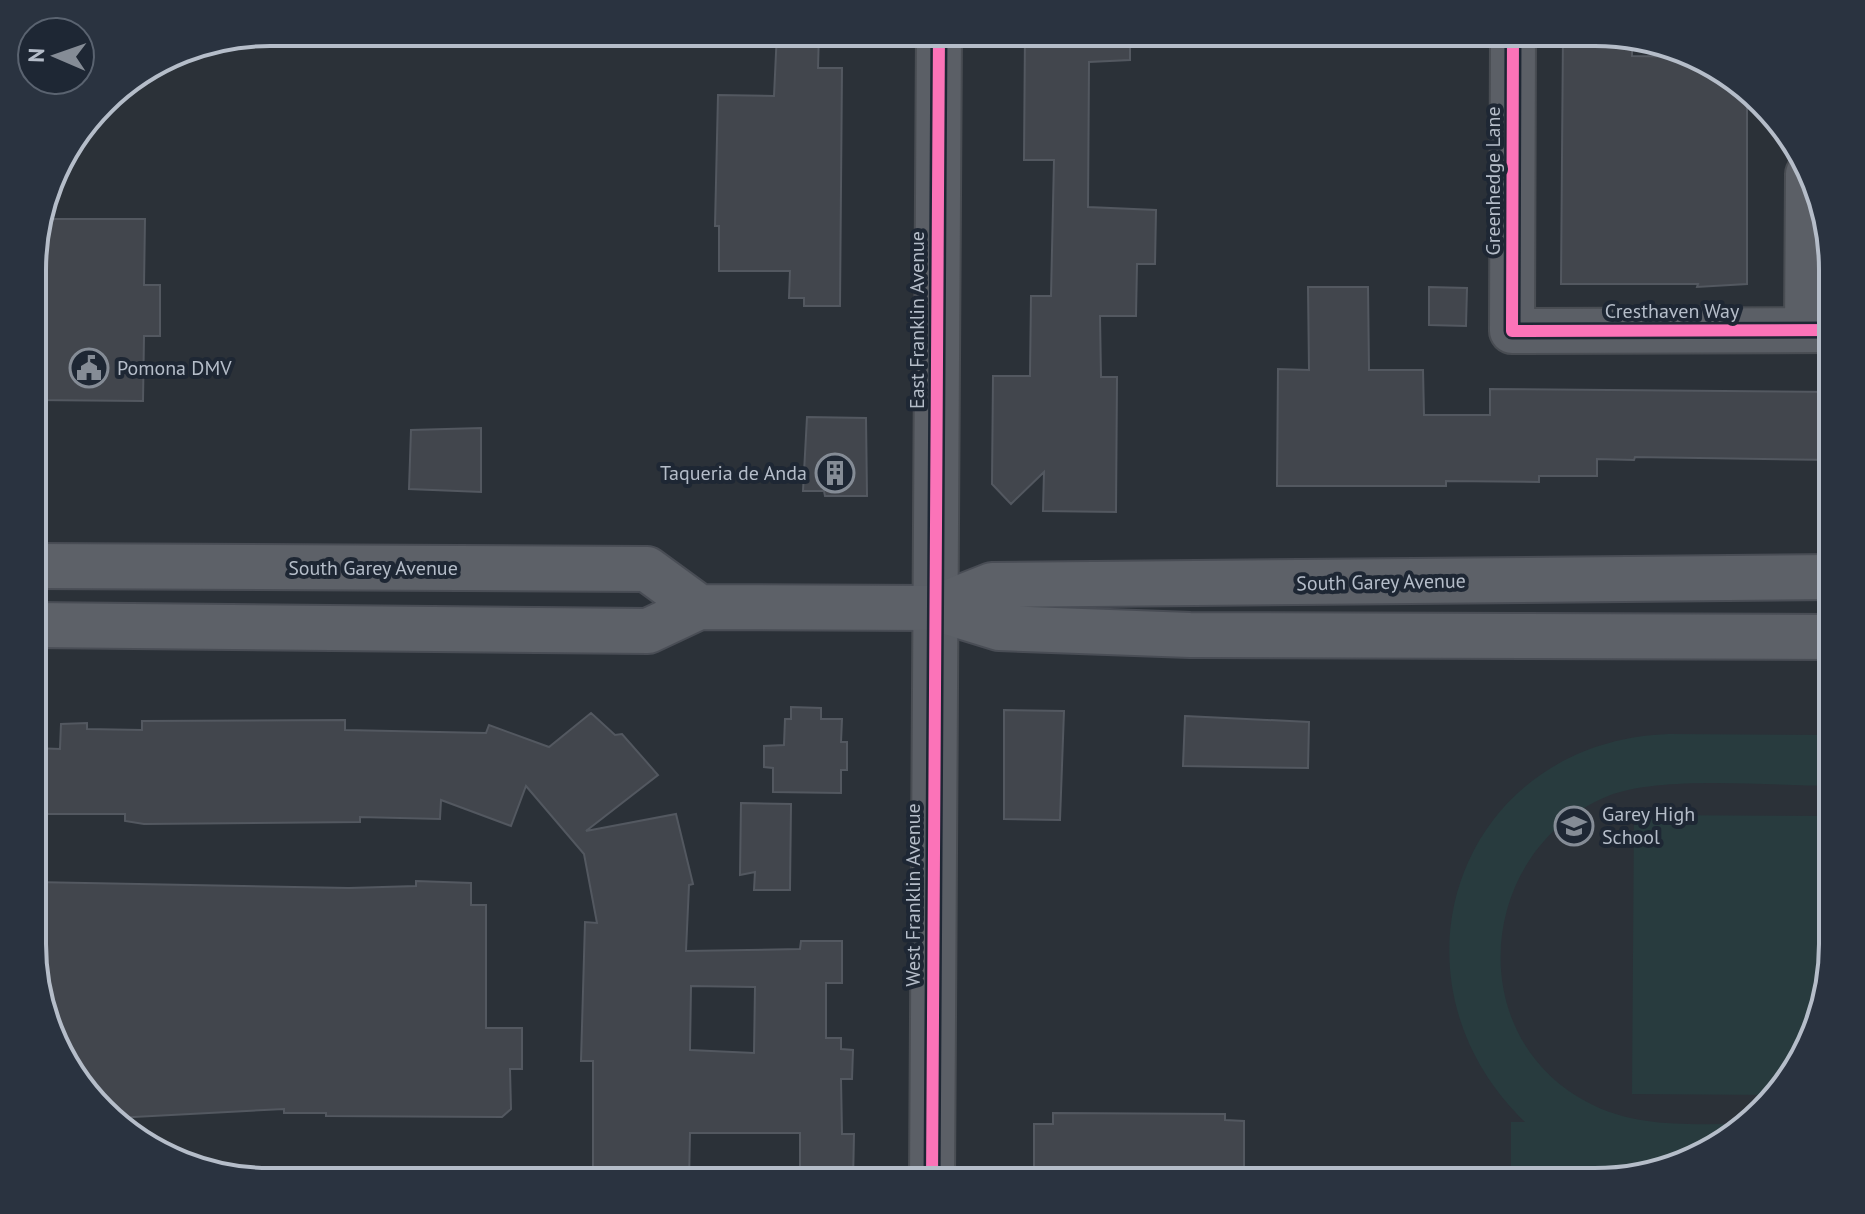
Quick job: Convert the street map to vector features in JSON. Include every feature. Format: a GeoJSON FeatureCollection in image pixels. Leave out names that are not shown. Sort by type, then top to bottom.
{"type":"FeatureCollection","features":[{"type":"Feature","properties":{"kind":"main road","name":"South Garey Avenue"},"geometry":{"type":"LineString","coordinates":[[46,566],[647,569],[699,607]]}},
{"type":"Feature","properties":{"kind":"main road","name":"South Garey Avenue"},"geometry":{"type":"LineString","coordinates":[[934,608],[992,585],[1819,577]]}},
{"type":"Feature","properties":{"kind":"main road","name":"South Garey Avenue"},"geometry":{"type":"LineString","coordinates":[[46,625],[648,631],[699,607],[934,608],[999,628],[1190,635],[1819,637]]}},
{"type":"Feature","properties":{"kind":"street","name":"East Franklin Avenue"},"geometry":{"type":"LineString","coordinates":[[934,608],[939,46]]}},
{"type":"Feature","properties":{"kind":"street","name":"Greenhedge Lane"},"geometry":{"type":"LineString","coordinates":[[1512,331],[1513,46]]}},
{"type":"Feature","properties":{"kind":"street"},"geometry":{"type":"LineString","coordinates":[[1811,212],[1819,317]]}},
{"type":"Feature","properties":{"kind":"street","name":"Cresthaven Way"},"geometry":{"type":"LineString","coordinates":[[1512,331],[1819,330]]}},
{"type":"Feature","properties":{"kind":"street","name":"West Franklin Avenue"},"geometry":{"type":"LineString","coordinates":[[932,1168],[934,608]]}},
{"type":"Feature","properties":{"kind":"shaded area"},"geometry":{"type":"Polygon","coordinates":[[[1669,734],[1819,735],[1819,786],[1718,783],[1631,790],[1608,796],[1565,821],[1532,856],[1511,898],[1501,943],[1504,989],[1518,1033],[1546,1072],[1587,1102],[1624,1116],[1662,1123],[1728,1124],[1680,1151],[1638,1164],[1609,1168],[1511,1168],[1511,1122],[1525,1122],[1480,1064],[1455,1002],[1450,938],[1462,877],[1492,822],[1537,777],[1596,747],[1669,734]]]}},
{"type":"Feature","properties":{"kind":"shaded area"},"geometry":{"type":"Polygon","coordinates":[[[1634,815],[1819,816],[1819,958],[1815,987],[1796,1043],[1773,1080],[1759,1095],[1632,1094],[1634,815]]]}},
{"type":"Feature","properties":{"kind":"building"},"geometry":{"type":"Polygon","coordinates":[[[776,46],[819,46],[818,68],[842,68],[840,306],[804,306],[804,298],[789,298],[790,271],[719,271],[719,226],[715,226],[718,95],[774,96],[776,46]]]}},
{"type":"Feature","properties":{"kind":"building"},"geometry":{"type":"Polygon","coordinates":[[[1025,46],[1130,46],[1130,60],[1089,62],[1088,207],[1156,210],[1155,264],[1137,264],[1136,316],[1100,316],[1101,377],[1117,377],[1116,512],[1043,511],[1044,472],[1011,504],[992,484],[993,376],[1030,376],[1031,296],[1051,296],[1054,160],[1024,160],[1025,46]]]}},
{"type":"Feature","properties":{"kind":"building"},"geometry":{"type":"Polygon","coordinates":[[[1563,46],[1609,46],[1632,49],[1632,56],[1667,58],[1719,84],[1747,107],[1747,284],[1697,287],[1698,284],[1561,284],[1563,46]]]}},
{"type":"Feature","properties":{"kind":"building","name":"Pomona DMV"},"geometry":{"type":"Polygon","coordinates":[[[52,219],[145,219],[144,285],[160,285],[160,336],[144,336],[143,401],[46,400],[46,270],[52,219]]]}},
{"type":"Feature","properties":{"kind":"building"},"geometry":{"type":"Polygon","coordinates":[[[1308,287],[1368,287],[1369,370],[1423,370],[1424,415],[1490,415],[1490,389],[1819,392],[1819,460],[1635,457],[1634,460],[1597,459],[1597,476],[1539,476],[1539,482],[1446,481],[1446,486],[1277,486],[1278,369],[1309,370],[1308,287]]]}},
{"type":"Feature","properties":{"kind":"building"},"geometry":{"type":"Polygon","coordinates":[[[1429,287],[1467,288],[1466,326],[1429,325],[1429,287]]]}},
{"type":"Feature","properties":{"kind":"building","name":"Taqueria de Anda"},"geometry":{"type":"Polygon","coordinates":[[[807,417],[866,418],[867,496],[825,496],[824,491],[803,491],[807,417]]]}},
{"type":"Feature","properties":{"kind":"building"},"geometry":{"type":"Polygon","coordinates":[[[481,428],[481,492],[409,489],[411,430],[481,428]]]}},
{"type":"Feature","properties":{"kind":"building"},"geometry":{"type":"Polygon","coordinates":[[[791,707],[821,708],[821,719],[842,719],[841,742],[847,742],[847,770],[841,770],[841,793],[773,792],[773,768],[764,767],[764,746],[784,745],[785,719],[791,719],[791,707]]]}},
{"type":"Feature","properties":{"kind":"building"},"geometry":{"type":"Polygon","coordinates":[[[1004,710],[1064,711],[1060,820],[1004,819],[1004,710]]]}},
{"type":"Feature","properties":{"kind":"building"},"geometry":{"type":"Polygon","coordinates":[[[591,713],[615,735],[622,734],[658,775],[586,831],[676,814],[693,884],[689,885],[686,951],[800,949],[801,941],[842,941],[842,983],[826,983],[826,1038],[841,1038],[841,1049],[853,1050],[852,1079],[841,1079],[842,1134],[854,1134],[853,1168],[800,1168],[800,1133],[690,1133],[689,1168],[593,1168],[593,1061],[581,1061],[585,922],[597,923],[584,854],[526,786],[511,826],[441,800],[440,819],[360,817],[360,822],[144,824],[125,821],[125,814],[46,814],[46,748],[60,749],[61,724],[87,723],[87,729],[142,730],[142,721],[345,720],[345,730],[486,733],[489,725],[549,747],[591,713]],[[691,986],[690,1050],[754,1053],[755,987],[691,986]]]}},
{"type":"Feature","properties":{"kind":"building"},"geometry":{"type":"Polygon","coordinates":[[[1185,716],[1309,722],[1308,768],[1183,766],[1185,716]]]}},
{"type":"Feature","properties":{"kind":"building"},"geometry":{"type":"Polygon","coordinates":[[[741,803],[791,804],[790,890],[754,890],[755,872],[740,875],[741,803]]]}},
{"type":"Feature","properties":{"kind":"building"},"geometry":{"type":"Polygon","coordinates":[[[416,881],[471,883],[471,905],[486,905],[486,1028],[522,1028],[522,1069],[510,1069],[511,1109],[502,1117],[326,1116],[326,1113],[284,1113],[284,1109],[129,1117],[92,1080],[69,1043],[58,1016],[48,973],[46,882],[349,888],[416,886],[416,881]]]}},
{"type":"Feature","properties":{"kind":"building"},"geometry":{"type":"Polygon","coordinates":[[[1053,1113],[1225,1114],[1225,1120],[1244,1121],[1244,1168],[1034,1168],[1034,1124],[1053,1124],[1053,1113]]]}},
{"type":"Feature","properties":{"kind":"cycle path"},"geometry":{"type":"LineString","coordinates":[[932,1168],[939,46]]}},
{"type":"Feature","properties":{"kind":"cycle path"},"geometry":{"type":"LineString","coordinates":[[1513,46],[1512,331],[1819,330]]}},
{"type":"Feature","properties":{"kind":"place","name":"Pomona DMV"},"geometry":{"type":"Point","coordinates":[89,368]}},
{"type":"Feature","properties":{"kind":"place","name":"Taqueria de Anda"},"geometry":{"type":"Point","coordinates":[835,473]}},
{"type":"Feature","properties":{"kind":"place","name":"Garey High School"},"geometry":{"type":"Point","coordinates":[1574,826]}}]}
